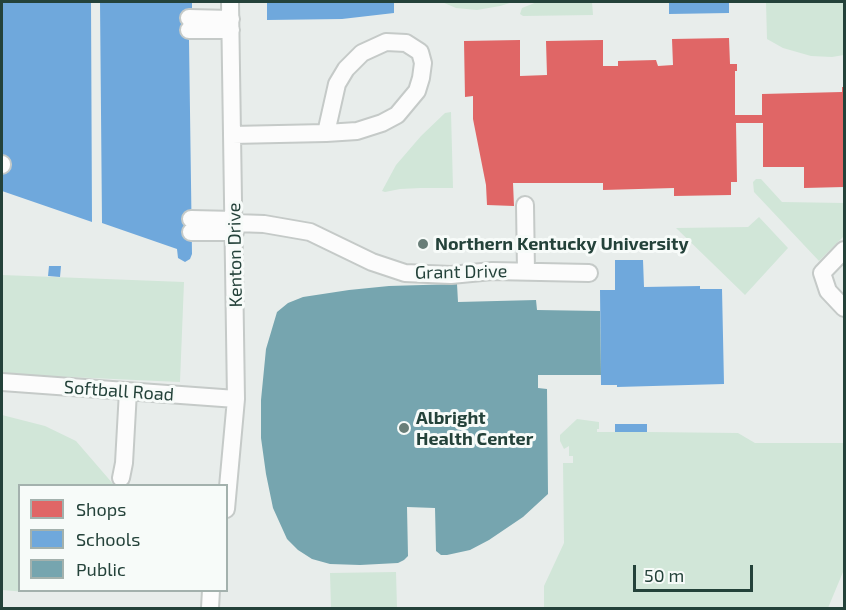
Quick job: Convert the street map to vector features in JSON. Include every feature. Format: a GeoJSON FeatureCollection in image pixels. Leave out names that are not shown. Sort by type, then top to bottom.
{"type":"FeatureCollection","features":[{"type":"Feature","properties":{"kind":"street","name":"Kenton Drive"},"geometry":{"type":"LineString","coordinates":[[228,486],[236,399],[230,2]]}},
{"type":"Feature","properties":{"kind":"street"},"geometry":{"type":"LineString","coordinates":[[189,24],[231,24]]}},
{"type":"Feature","properties":{"kind":"street"},"geometry":{"type":"LineString","coordinates":[[232,135],[326,133],[357,130],[382,123],[397,115],[417,91],[423,63],[420,52],[406,43],[386,42],[362,53],[346,69],[337,84],[326,133]]}},
{"type":"Feature","properties":{"kind":"street"},"geometry":{"type":"LineString","coordinates":[[525,205],[526,271]]}},
{"type":"Feature","properties":{"kind":"street","name":"Grant Drive"},"geometry":{"type":"LineString","coordinates":[[191,225],[264,224],[310,232],[372,262],[405,273],[451,275],[526,271],[589,273]]}},
{"type":"Feature","properties":{"kind":"street"},"geometry":{"type":"LineString","coordinates":[[844,250],[822,273],[828,291],[844,308]]}},
{"type":"Feature","properties":{"kind":"street","name":"Softball Road"},"geometry":{"type":"LineString","coordinates":[[2,382],[236,399]]}},
{"type":"Feature","properties":{"kind":"street"},"geometry":{"type":"LineString","coordinates":[[121,478],[124,464],[128,391]]}},
{"type":"Feature","properties":{"kind":"street"},"geometry":{"type":"LineString","coordinates":[[210,609],[211,592]]}},
{"type":"Feature","properties":{"kind":"green space"},"geometry":{"type":"Polygon","coordinates":[[[442,2],[513,2],[477,10],[456,8],[442,2]]]}},
{"type":"Feature","properties":{"kind":"green space"},"geometry":{"type":"Polygon","coordinates":[[[537,2],[592,2],[593,15],[523,16],[520,14],[522,8],[537,2]]]}},
{"type":"Feature","properties":{"kind":"green space"},"geometry":{"type":"Polygon","coordinates":[[[766,2],[844,2],[844,55],[811,56],[783,48],[767,39],[766,2]]]}},
{"type":"Feature","properties":{"kind":"green space"},"geometry":{"type":"Polygon","coordinates":[[[451,112],[453,188],[382,191],[396,165],[421,136],[445,113],[451,112]]]}},
{"type":"Feature","properties":{"kind":"green space"},"geometry":{"type":"Polygon","coordinates":[[[761,179],[782,202],[844,203],[844,236],[819,261],[754,192],[753,182],[761,179]]]}},
{"type":"Feature","properties":{"kind":"green space"},"geometry":{"type":"Polygon","coordinates":[[[759,217],[788,248],[745,295],[676,228],[748,227],[759,217]]]}},
{"type":"Feature","properties":{"kind":"green space"},"geometry":{"type":"Polygon","coordinates":[[[2,275],[184,282],[180,382],[2,374],[2,275]]]}},
{"type":"Feature","properties":{"kind":"green space"},"geometry":{"type":"Polygon","coordinates":[[[2,415],[45,426],[76,441],[113,484],[18,484],[18,591],[2,590],[2,415]]]}},
{"type":"Feature","properties":{"kind":"green space"},"geometry":{"type":"Polygon","coordinates":[[[577,419],[599,422],[597,432],[615,432],[615,424],[647,424],[647,432],[738,433],[755,443],[844,443],[844,562],[843,572],[828,608],[544,608],[544,586],[564,543],[563,463],[573,463],[573,456],[569,456],[569,446],[564,449],[560,435],[577,419]]]}},
{"type":"Feature","properties":{"kind":"green space"},"geometry":{"type":"Polygon","coordinates":[[[396,572],[397,608],[331,608],[330,573],[396,572]]]}},
{"type":"Feature","properties":{"kind":"building: Shops"},"geometry":{"type":"Polygon","coordinates":[[[729,38],[730,64],[737,64],[735,115],[762,115],[762,94],[842,92],[842,87],[844,87],[844,187],[804,188],[804,167],[763,167],[763,123],[736,123],[737,182],[731,182],[731,195],[674,196],[674,188],[603,190],[603,183],[513,183],[514,206],[487,205],[486,185],[473,119],[473,96],[465,97],[464,41],[520,40],[520,76],[547,75],[546,41],[603,40],[603,66],[618,66],[618,61],[656,60],[658,66],[673,65],[672,39],[729,38]]]}},
{"type":"Feature","properties":{"kind":"building: Schools"},"geometry":{"type":"Polygon","coordinates":[[[2,2],[91,2],[92,222],[2,191],[2,2]]]}},
{"type":"Feature","properties":{"kind":"building: Schools"},"geometry":{"type":"Polygon","coordinates":[[[100,2],[192,2],[192,15],[189,14],[189,40],[192,254],[185,262],[178,258],[177,249],[102,223],[100,2]]]}},
{"type":"Feature","properties":{"kind":"building: Schools"},"geometry":{"type":"Polygon","coordinates":[[[267,2],[394,2],[394,13],[342,19],[267,20],[267,2]]]}},
{"type":"Feature","properties":{"kind":"building: Schools"},"geometry":{"type":"Polygon","coordinates":[[[669,2],[729,2],[729,13],[669,14],[669,2]]]}},
{"type":"Feature","properties":{"kind":"building: Schools"},"geometry":{"type":"Polygon","coordinates":[[[615,260],[643,260],[644,287],[700,286],[700,289],[722,289],[724,384],[617,387],[617,385],[601,385],[600,290],[615,290],[615,260]]]}},
{"type":"Feature","properties":{"kind":"building: Schools"},"geometry":{"type":"Polygon","coordinates":[[[49,266],[61,266],[60,277],[48,276],[49,266]]]}},
{"type":"Feature","properties":{"kind":"building: Schools"},"geometry":{"type":"Polygon","coordinates":[[[615,424],[647,424],[647,432],[615,432],[615,424]]]}},
{"type":"Feature","properties":{"kind":"building: Public","name":"Albright Health Center"},"geometry":{"type":"Polygon","coordinates":[[[457,284],[458,302],[536,300],[537,310],[600,311],[601,375],[538,375],[538,388],[547,389],[548,494],[523,517],[470,550],[441,555],[436,551],[435,508],[407,507],[408,556],[404,560],[398,563],[360,565],[330,564],[312,559],[287,539],[273,508],[266,474],[261,438],[261,400],[266,349],[277,312],[288,303],[303,297],[389,286],[457,284]]]}},
{"type":"Feature","properties":{"kind":"place","name":"Northern Kentucky University"},"geometry":{"type":"Point","coordinates":[423,244]}},
{"type":"Feature","properties":{"kind":"place","name":"Albright Health Center"},"geometry":{"type":"Point","coordinates":[404,428]}}]}
